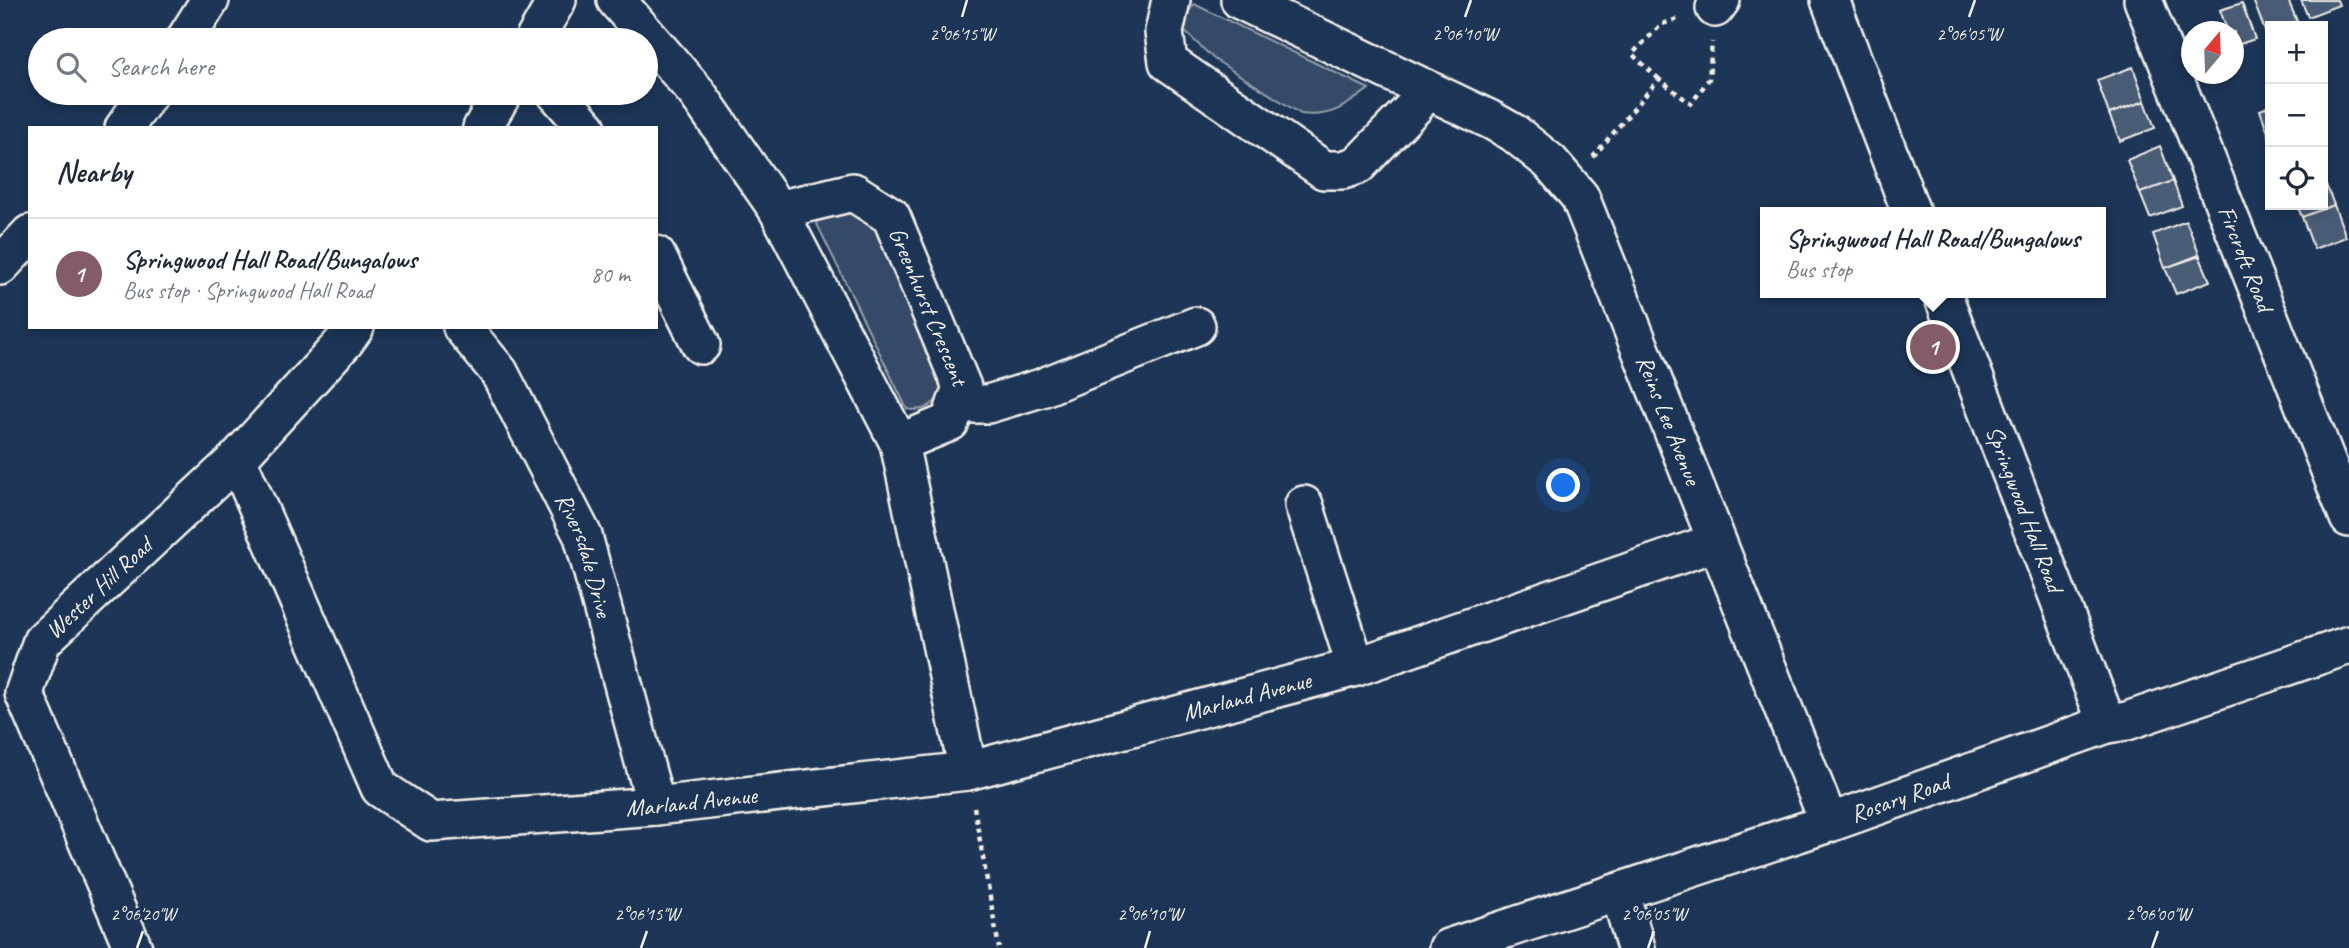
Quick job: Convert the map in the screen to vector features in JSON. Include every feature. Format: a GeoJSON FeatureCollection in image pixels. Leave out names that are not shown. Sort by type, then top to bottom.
{"type":"FeatureCollection","features":[{"type":"Feature","properties":{"kind":"street"},"geometry":{"type":"LineString","coordinates":[[192,28],[210,0]]}},
{"type":"Feature","properties":{"kind":"street"},"geometry":{"type":"LineString","coordinates":[[541,28],[557,0]]}},
{"type":"Feature","properties":{"kind":"street"},"geometry":{"type":"LineString","coordinates":[[616,0],[640,28]]}},
{"type":"Feature","properties":{"kind":"street"},"geometry":{"type":"LineString","coordinates":[[1171,0],[1164,32],[1168,62],[1324,170],[1343,170],[1358,165],[1415,106],[1425,88]]}},
{"type":"Feature","properties":{"kind":"street","name":"Reins Lee Avenue"},"geometry":{"type":"LineString","coordinates":[[1240,0],[1514,133],[1550,162],[1580,197],[1829,823]]}},
{"type":"Feature","properties":{"kind":"street"},"geometry":{"type":"LineString","coordinates":[[1830,0],[1909,207]]}},
{"type":"Feature","properties":{"kind":"street","name":"Fircroft Road"},"geometry":{"type":"LineString","coordinates":[[2143,0],[2349,518]]}},
{"type":"Feature","properties":{"kind":"street"},"geometry":{"type":"LineString","coordinates":[[658,48],[697,93],[778,210],[899,443],[968,771]]}},
{"type":"Feature","properties":{"kind":"street"},"geometry":{"type":"LineString","coordinates":[[125,126],[140,105]]}},
{"type":"Feature","properties":{"kind":"street"},"geometry":{"type":"LineString","coordinates":[[483,126],[496,105]]}},
{"type":"Feature","properties":{"kind":"street"},"geometry":{"type":"LineString","coordinates":[[567,105],[585,126]]}},
{"type":"Feature","properties":{"kind":"street","name":"Greenhurst Crescent"},"geometry":{"type":"LineString","coordinates":[[778,210],[853,192],[891,216],[961,387],[950,422],[899,443]]}},
{"type":"Feature","properties":{"kind":"street"},"geometry":{"type":"LineString","coordinates":[[0,266],[28,236]]}},
{"type":"Feature","properties":{"kind":"street"},"geometry":{"type":"LineString","coordinates":[[658,259],[701,345]]}},
{"type":"Feature","properties":{"kind":"street","name":"Springwood Hall Road"},"geometry":{"type":"LineString","coordinates":[[1944,298],[2107,724]]}},
{"type":"Feature","properties":{"kind":"street"},"geometry":{"type":"LineString","coordinates":[[956,404],[988,404],[1041,388],[1196,326]]}},
{"type":"Feature","properties":{"kind":"street","name":"Riversdale Drive"},"geometry":{"type":"LineString","coordinates":[[464,329],[499,372],[583,536],[656,806]]}},
{"type":"Feature","properties":{"kind":"street","name":"Wester Hill Road"},"geometry":{"type":"LineString","coordinates":[[133,948],[24,693],[42,641],[237,459],[343,332]]}},
{"type":"Feature","properties":{"kind":"street","name":"Marland Avenue"},"geometry":{"type":"LineString","coordinates":[[237,459],[380,788],[431,821],[656,806],[968,771],[1356,667],[1716,542]]}},
{"type":"Feature","properties":{"kind":"street"},"geometry":{"type":"LineString","coordinates":[[1304,505],[1356,667]]}},
{"type":"Feature","properties":{"kind":"street","name":"Rosary Road"},"geometry":{"type":"LineString","coordinates":[[1448,948],[1829,823],[2107,724],[2127,721],[2349,645]]}},
{"type":"Feature","properties":{"kind":"street"},"geometry":{"type":"LineString","coordinates":[[1620,893],[1636,948]]}},
{"type":"Feature","properties":{"kind":"path"},"geometry":{"type":"LineString","coordinates":[[1718,4],[1709,79],[1691,104],[1659,79],[1632,54],[1662,24],[1718,4]]}},
{"type":"Feature","properties":{"kind":"path"},"geometry":{"type":"LineString","coordinates":[[1587,163],[1659,79]]}},
{"type":"Feature","properties":{"kind":"path"},"geometry":{"type":"LineString","coordinates":[[968,771],[999,948]]}},
{"type":"Feature","properties":{"kind":"shaded area"},"geometry":{"type":"Polygon","coordinates":[[[1194,4],[1369,89],[1330,112],[1301,114],[1214,59],[1179,26],[1194,4]]]}},
{"type":"Feature","properties":{"kind":"shaded area"},"geometry":{"type":"Polygon","coordinates":[[[839,208],[870,215],[946,375],[935,402],[923,409],[907,409],[817,224],[823,214],[839,208]]]}},
{"type":"Feature","properties":{"kind":"building"},"geometry":{"type":"Polygon","coordinates":[[[2253,0],[2288,0],[2297,21],[2265,21],[2265,30],[2253,0]]]}},
{"type":"Feature","properties":{"kind":"building"},"geometry":{"type":"Polygon","coordinates":[[[2301,0],[2337,0],[2339,5],[2308,17],[2301,0]]]}},
{"type":"Feature","properties":{"kind":"building"},"geometry":{"type":"Polygon","coordinates":[[[2242,3],[2255,39],[2244,43],[2244,21],[2224,21],[2220,10],[2242,3]]]}},
{"type":"Feature","properties":{"kind":"building"},"geometry":{"type":"Polygon","coordinates":[[[2133,67],[2145,101],[2109,114],[2097,80],[2133,67]]]}},
{"type":"Feature","properties":{"kind":"building"},"geometry":{"type":"Polygon","coordinates":[[[2145,101],[2155,128],[2120,141],[2109,114],[2145,101]]]}},
{"type":"Feature","properties":{"kind":"building"},"geometry":{"type":"Polygon","coordinates":[[[2265,108],[2265,124],[2260,110],[2265,108]]]}},
{"type":"Feature","properties":{"kind":"building"},"geometry":{"type":"Polygon","coordinates":[[[2160,146],[2173,181],[2140,193],[2127,160],[2160,146]]]}},
{"type":"Feature","properties":{"kind":"building"},"geometry":{"type":"Polygon","coordinates":[[[2173,181],[2182,206],[2150,218],[2140,193],[2173,181]]]}},
{"type":"Feature","properties":{"kind":"building"},"geometry":{"type":"Polygon","coordinates":[[[2328,190],[2334,205],[2328,207],[2328,190]]]}},
{"type":"Feature","properties":{"kind":"building"},"geometry":{"type":"Polygon","coordinates":[[[2334,205],[2346,237],[2314,249],[2302,217],[2328,210],[2328,207],[2334,205]]]}},
{"type":"Feature","properties":{"kind":"building"},"geometry":{"type":"Polygon","coordinates":[[[2299,210],[2321,210],[2302,217],[2299,210]]]}},
{"type":"Feature","properties":{"kind":"building"},"geometry":{"type":"Polygon","coordinates":[[[2186,221],[2200,256],[2165,268],[2153,234],[2186,221]]]}},
{"type":"Feature","properties":{"kind":"building"},"geometry":{"type":"Polygon","coordinates":[[[2199,255],[2210,281],[2176,294],[2165,268],[2199,255]]]}},
{"type":"Feature","properties":{"kind":"place","name":"Springwood Hall Road/Bungalows"},"geometry":{"type":"Point","coordinates":[1933,347]}}]}
